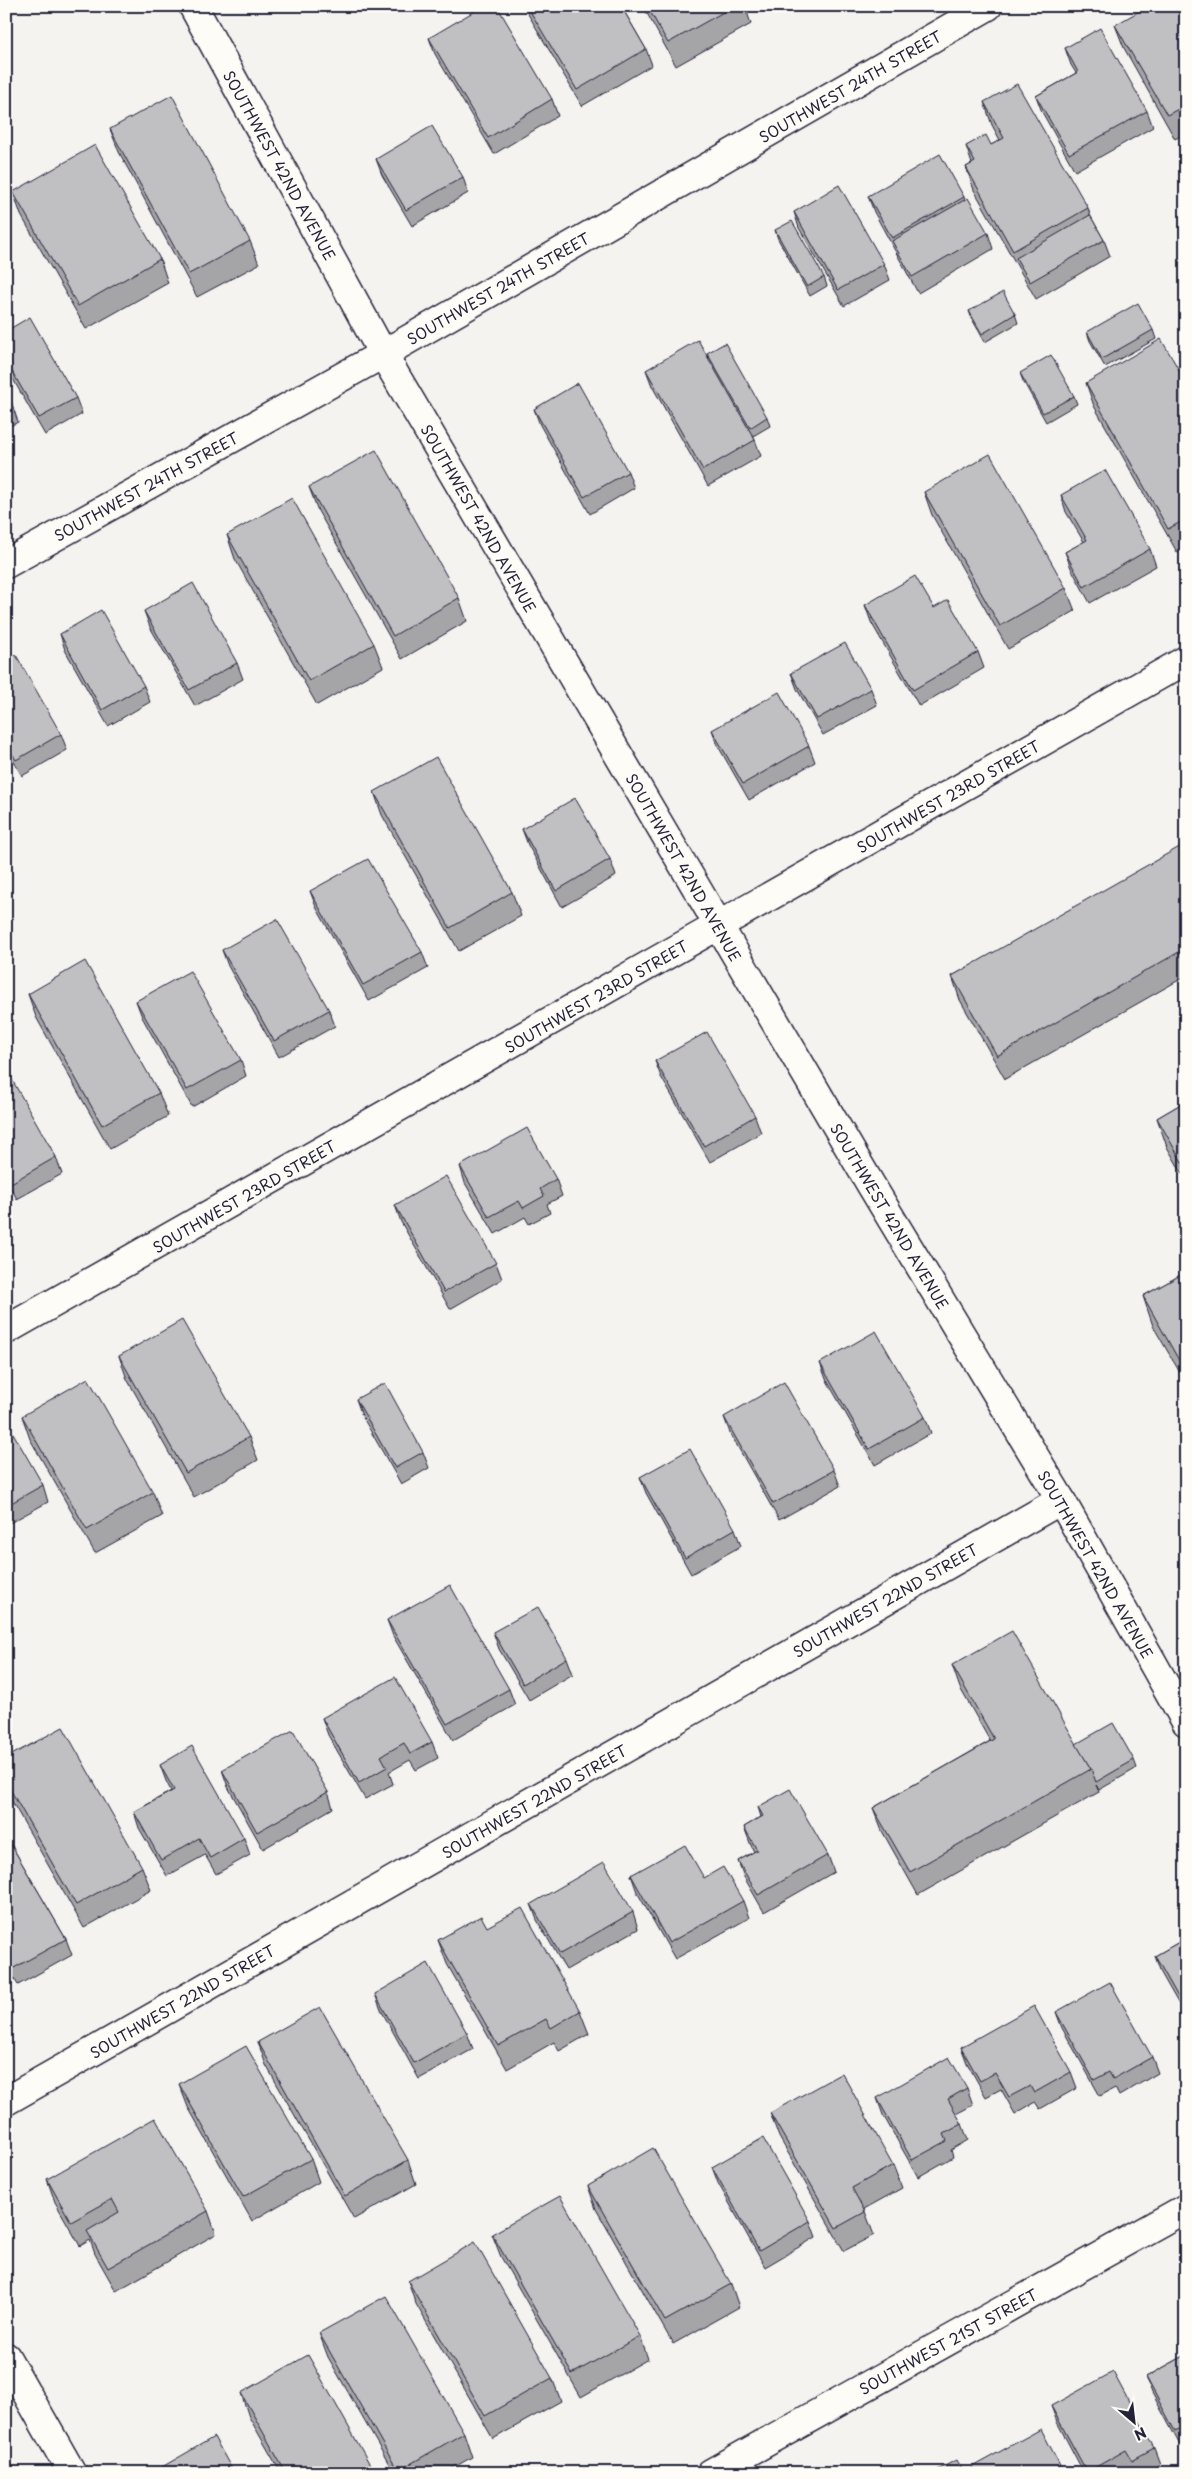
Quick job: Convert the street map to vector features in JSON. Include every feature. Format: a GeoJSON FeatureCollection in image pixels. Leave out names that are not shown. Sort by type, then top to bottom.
{"type":"FeatureCollection","features":[{"type":"Feature","properties":{"kind":"street","name":"SOUTHWEST 42ND AVENUE"},"geometry":{"type":"LineString","coordinates":[[193,6],[383,354],[871,1185],[1061,1500],[1186,1722]]}},
{"type":"Feature","properties":{"kind":"street","name":"SOUTHWEST 24TH STREET"},"geometry":{"type":"LineString","coordinates":[[6,564],[383,354],[988,6]]}},
{"type":"Feature","properties":{"kind":"street","name":"SOUTHWEST 23RD STREET"},"geometry":{"type":"LineString","coordinates":[[6,1330],[1186,660]]}},
{"type":"Feature","properties":{"kind":"street","name":"SOUTHWEST 22ND STREET"},"geometry":{"type":"LineString","coordinates":[[6,2101],[1061,1500]]}},
{"type":"Feature","properties":{"kind":"street","name":"SOUTHWEST 21ST STREET"},"geometry":{"type":"LineString","coordinates":[[711,2473],[1186,2208]]}},
{"type":"Feature","properties":{"kind":"street"},"geometry":{"type":"LineString","coordinates":[[6,2357],[72,2473]]}},
{"type":"Feature","properties":{"kind":"building"},"geometry":{"type":"Polygon","coordinates":[[[483,6],[497,6],[552,99],[488,138],[429,38],[483,6]]]}},
{"type":"Feature","properties":{"kind":"building"},"geometry":{"type":"Polygon","coordinates":[[[527,6],[621,6],[646,49],[577,90],[527,6]]]}},
{"type":"Feature","properties":{"kind":"building"},"geometry":{"type":"Polygon","coordinates":[[[647,6],[734,6],[668,43],[647,6]]]}},
{"type":"Feature","properties":{"kind":"building"},"geometry":{"type":"Polygon","coordinates":[[[1148,6],[1186,6],[1186,105],[1167,115],[1115,25],[1148,6]]]}},
{"type":"Feature","properties":{"kind":"building"},"geometry":{"type":"Polygon","coordinates":[[[1100,28],[1147,111],[1069,154],[1036,96],[1078,72],[1065,48],[1100,28]]]}},
{"type":"Feature","properties":{"kind":"building"},"geometry":{"type":"Polygon","coordinates":[[[1017,84],[1088,208],[1013,251],[966,167],[975,162],[966,146],[986,135],[991,145],[1004,138],[984,102],[1017,84]]]}},
{"type":"Feature","properties":{"kind":"building"},"geometry":{"type":"Polygon","coordinates":[[[172,95],[250,241],[189,274],[110,129],[172,95]]]}},
{"type":"Feature","properties":{"kind":"building"},"geometry":{"type":"Polygon","coordinates":[[[432,126],[463,177],[406,210],[376,159],[432,126]]]}},
{"type":"Feature","properties":{"kind":"building"},"geometry":{"type":"Polygon","coordinates":[[[95,145],[160,259],[78,306],[13,192],[95,145]]]}},
{"type":"Feature","properties":{"kind":"building"},"geometry":{"type":"Polygon","coordinates":[[[940,154],[964,197],[892,238],[868,196],[940,154]]]}},
{"type":"Feature","properties":{"kind":"building"},"geometry":{"type":"Polygon","coordinates":[[[839,185],[884,264],[838,290],[794,212],[839,185]]]}},
{"type":"Feature","properties":{"kind":"building"},"geometry":{"type":"Polygon","coordinates":[[[968,198],[988,233],[912,277],[892,241],[968,198]]]}},
{"type":"Feature","properties":{"kind":"building"},"geometry":{"type":"Polygon","coordinates":[[[1090,215],[1104,240],[1030,282],[1016,258],[1090,215]]]}},
{"type":"Feature","properties":{"kind":"building"},"geometry":{"type":"Polygon","coordinates":[[[792,221],[824,277],[807,287],[775,230],[792,221]]]}},
{"type":"Feature","properties":{"kind":"building"},"geometry":{"type":"Polygon","coordinates":[[[1003,292],[1015,314],[982,334],[969,311],[1003,292]]]}},
{"type":"Feature","properties":{"kind":"building"},"geometry":{"type":"Polygon","coordinates":[[[1138,303],[1153,330],[1102,359],[1087,332],[1138,303]]]}},
{"type":"Feature","properties":{"kind":"building"},"geometry":{"type":"Polygon","coordinates":[[[30,317],[76,398],[39,418],[6,361],[6,331],[30,317]]]}},
{"type":"Feature","properties":{"kind":"building"},"geometry":{"type":"Polygon","coordinates":[[[1161,339],[1186,382],[1186,519],[1168,529],[1086,383],[1161,339]]]}},
{"type":"Feature","properties":{"kind":"building"},"geometry":{"type":"Polygon","coordinates":[[[698,340],[755,440],[703,470],[646,370],[698,340]]]}},
{"type":"Feature","properties":{"kind":"building"},"geometry":{"type":"Polygon","coordinates":[[[725,343],[767,417],[750,428],[707,353],[725,343]]]}},
{"type":"Feature","properties":{"kind":"building"},"geometry":{"type":"Polygon","coordinates":[[[1051,355],[1074,396],[1043,413],[1020,373],[1051,355]]]}},
{"type":"Feature","properties":{"kind":"building"},"geometry":{"type":"Polygon","coordinates":[[[578,383],[628,472],[584,497],[534,409],[578,383]]]}},
{"type":"Feature","properties":{"kind":"building"},"geometry":{"type":"Polygon","coordinates":[[[6,392],[10,398],[6,400],[6,392]]]}},
{"type":"Feature","properties":{"kind":"building"},"geometry":{"type":"Polygon","coordinates":[[[376,450],[459,598],[393,636],[309,487],[376,450]]]}},
{"type":"Feature","properties":{"kind":"building"},"geometry":{"type":"Polygon","coordinates":[[[990,454],[1066,588],[1000,626],[924,492],[990,454]]]}},
{"type":"Feature","properties":{"kind":"building"},"geometry":{"type":"Polygon","coordinates":[[[1105,470],[1150,549],[1084,587],[1065,552],[1087,540],[1061,495],[1105,470]]]}},
{"type":"Feature","properties":{"kind":"building"},"geometry":{"type":"Polygon","coordinates":[[[292,498],[374,644],[309,681],[227,535],[292,498]]]}},
{"type":"Feature","properties":{"kind":"building"},"geometry":{"type":"Polygon","coordinates":[[[915,576],[934,608],[948,600],[978,652],[913,690],[865,605],[915,576]]]}},
{"type":"Feature","properties":{"kind":"building"},"geometry":{"type":"Polygon","coordinates":[[[193,583],[237,663],[189,690],[144,611],[193,583]]]}},
{"type":"Feature","properties":{"kind":"building"},"geometry":{"type":"Polygon","coordinates":[[[101,610],[144,686],[102,710],[60,634],[101,610]]]}},
{"type":"Feature","properties":{"kind":"building"},"geometry":{"type":"Polygon","coordinates":[[[845,643],[871,689],[817,719],[791,673],[845,643]]]}},
{"type":"Feature","properties":{"kind":"building"},"geometry":{"type":"Polygon","coordinates":[[[16,655],[61,734],[16,760],[6,743],[6,660],[16,655]]]}},
{"type":"Feature","properties":{"kind":"building"},"geometry":{"type":"Polygon","coordinates":[[[779,692],[809,746],[743,784],[712,730],[779,692]]]}},
{"type":"Feature","properties":{"kind":"building"},"geometry":{"type":"Polygon","coordinates":[[[436,757],[512,892],[450,928],[374,792],[436,757]]]}},
{"type":"Feature","properties":{"kind":"building"},"geometry":{"type":"Polygon","coordinates":[[[575,798],[610,859],[556,891],[522,829],[575,798]]]}},
{"type":"Feature","properties":{"kind":"building"},"geometry":{"type":"Polygon","coordinates":[[[1183,845],[1186,849],[1186,948],[997,1056],[952,976],[1183,845]]]}},
{"type":"Feature","properties":{"kind":"building"},"geometry":{"type":"Polygon","coordinates":[[[368,859],[422,952],[363,985],[310,891],[368,859]]]}},
{"type":"Feature","properties":{"kind":"building"},"geometry":{"type":"Polygon","coordinates":[[[277,919],[329,1010],[274,1041],[222,950],[277,919]]]}},
{"type":"Feature","properties":{"kind":"building"},"geometry":{"type":"Polygon","coordinates":[[[85,961],[159,1093],[102,1125],[28,994],[85,961]]]}},
{"type":"Feature","properties":{"kind":"building"},"geometry":{"type":"Polygon","coordinates":[[[190,971],[241,1060],[187,1090],[136,1001],[190,971]]]}},
{"type":"Feature","properties":{"kind":"building"},"geometry":{"type":"Polygon","coordinates":[[[707,1032],[755,1116],[704,1146],[655,1061],[707,1032]]]}},
{"type":"Feature","properties":{"kind":"building"},"geometry":{"type":"Polygon","coordinates":[[[11,1078],[56,1157],[11,1183],[6,1174],[6,1081],[11,1078]]]}},
{"type":"Feature","properties":{"kind":"building"},"geometry":{"type":"Polygon","coordinates":[[[1186,1101],[1186,1169],[1157,1118],[1186,1101]]]}},
{"type":"Feature","properties":{"kind":"building"},"geometry":{"type":"Polygon","coordinates":[[[527,1128],[556,1179],[540,1189],[544,1196],[523,1208],[519,1201],[489,1217],[460,1166],[527,1128]]]}},
{"type":"Feature","properties":{"kind":"building"},"geometry":{"type":"Polygon","coordinates":[[[446,1176],[496,1263],[444,1292],[395,1205],[446,1176]]]}},
{"type":"Feature","properties":{"kind":"building"},"geometry":{"type":"Polygon","coordinates":[[[1186,1272],[1186,1362],[1181,1364],[1143,1296],[1186,1272]]]}},
{"type":"Feature","properties":{"kind":"building"},"geometry":{"type":"Polygon","coordinates":[[[182,1320],[249,1437],[186,1473],[119,1356],[182,1320]]]}},
{"type":"Feature","properties":{"kind":"building"},"geometry":{"type":"Polygon","coordinates":[[[876,1331],[925,1417],[869,1449],[820,1363],[876,1331]]]}},
{"type":"Feature","properties":{"kind":"building"},"geometry":{"type":"Polygon","coordinates":[[[88,1378],[153,1492],[87,1530],[22,1416],[88,1378]]]}},
{"type":"Feature","properties":{"kind":"building"},"geometry":{"type":"Polygon","coordinates":[[[784,1382],[834,1470],[773,1504],[724,1417],[784,1382]]]}},
{"type":"Feature","properties":{"kind":"building"},"geometry":{"type":"Polygon","coordinates":[[[385,1383],[423,1452],[395,1468],[356,1399],[385,1383]]]}},
{"type":"Feature","properties":{"kind":"building"},"geometry":{"type":"Polygon","coordinates":[[[9,1426],[43,1485],[6,1506],[6,1428],[9,1426]]]}},
{"type":"Feature","properties":{"kind":"building"},"geometry":{"type":"Polygon","coordinates":[[[690,1449],[735,1529],[685,1558],[640,1477],[690,1449]]]}},
{"type":"Feature","properties":{"kind":"building"},"geometry":{"type":"Polygon","coordinates":[[[450,1585],[509,1689],[447,1724],[387,1620],[450,1585]]]}},
{"type":"Feature","properties":{"kind":"building"},"geometry":{"type":"Polygon","coordinates":[[[538,1607],[567,1658],[523,1684],[493,1632],[538,1607]]]}},
{"type":"Feature","properties":{"kind":"building"},"geometry":{"type":"Polygon","coordinates":[[[1012,1631],[1091,1769],[910,1872],[873,1808],[994,1739],[952,1665],[1012,1631]]]}},
{"type":"Feature","properties":{"kind":"building"},"geometry":{"type":"Polygon","coordinates":[[[395,1677],[432,1742],[410,1754],[404,1743],[381,1756],[387,1767],[359,1783],[322,1718],[395,1677]]]}},
{"type":"Feature","properties":{"kind":"building"},"geometry":{"type":"Polygon","coordinates":[[[1113,1723],[1134,1760],[1096,1782],[1091,1769],[1076,1744],[1113,1723]]]}},
{"type":"Feature","properties":{"kind":"building"},"geometry":{"type":"Polygon","coordinates":[[[63,1727],[142,1867],[76,1905],[6,1782],[6,1758],[63,1727]]]}},
{"type":"Feature","properties":{"kind":"building"},"geometry":{"type":"Polygon","coordinates":[[[293,1730],[328,1792],[257,1832],[222,1770],[293,1730]]]}},
{"type":"Feature","properties":{"kind":"building"},"geometry":{"type":"Polygon","coordinates":[[[192,1746],[244,1838],[210,1858],[199,1838],[161,1860],[134,1812],[174,1790],[160,1765],[192,1746]]]}},
{"type":"Feature","properties":{"kind":"building"},"geometry":{"type":"Polygon","coordinates":[[[790,1789],[828,1855],[758,1895],[738,1861],[757,1850],[744,1827],[763,1816],[758,1807],[790,1789]]]}},
{"type":"Feature","properties":{"kind":"building"},"geometry":{"type":"Polygon","coordinates":[[[6,1836],[66,1939],[12,1969],[6,1959],[6,1836]]]}},
{"type":"Feature","properties":{"kind":"building"},"geometry":{"type":"Polygon","coordinates":[[[685,1845],[704,1878],[723,1867],[743,1901],[669,1943],[631,1875],[685,1845]]]}},
{"type":"Feature","properties":{"kind":"building"},"geometry":{"type":"Polygon","coordinates":[[[604,1862],[633,1912],[560,1954],[531,1904],[604,1862]]]}},
{"type":"Feature","properties":{"kind":"building"},"geometry":{"type":"Polygon","coordinates":[[[522,1908],[580,2011],[551,2028],[546,2019],[498,2046],[438,1940],[481,1916],[487,1927],[522,1908]]]}},
{"type":"Feature","properties":{"kind":"building"},"geometry":{"type":"Polygon","coordinates":[[[1186,1938],[1186,2011],[1155,1956],[1186,1938]]]}},
{"type":"Feature","properties":{"kind":"building"},"geometry":{"type":"Polygon","coordinates":[[[428,1963],[467,2033],[414,2063],[375,1994],[428,1963]]]}},
{"type":"Feature","properties":{"kind":"building"},"geometry":{"type":"Polygon","coordinates":[[[1110,1982],[1152,2057],[1113,2079],[1109,2072],[1094,2080],[1056,2012],[1110,1982]]]}},
{"type":"Feature","properties":{"kind":"building"},"geometry":{"type":"Polygon","coordinates":[[[1034,2006],[1071,2072],[1034,2093],[1030,2086],[1009,2097],[995,2073],[980,2081],[961,2047],[1034,2006]]]}},
{"type":"Feature","properties":{"kind":"building"},"geometry":{"type":"Polygon","coordinates":[[[320,2007],[408,2160],[345,2196],[258,2042],[320,2007]]]}},
{"type":"Feature","properties":{"kind":"building"},"geometry":{"type":"Polygon","coordinates":[[[246,2046],[311,2159],[243,2197],[179,2084],[246,2046]]]}},
{"type":"Feature","properties":{"kind":"building"},"geometry":{"type":"Polygon","coordinates":[[[949,2057],[967,2088],[948,2099],[962,2124],[944,2134],[947,2141],[912,2160],[877,2098],[949,2057]]]}},
{"type":"Feature","properties":{"kind":"building"},"geometry":{"type":"Polygon","coordinates":[[[842,2073],[893,2165],[852,2188],[865,2212],[836,2228],[770,2113],[842,2073]]]}},
{"type":"Feature","properties":{"kind":"building"},"geometry":{"type":"Polygon","coordinates":[[[155,2118],[208,2211],[108,2268],[87,2231],[119,2212],[112,2199],[71,2222],[47,2179],[155,2118]]]}},
{"type":"Feature","properties":{"kind":"building"},"geometry":{"type":"Polygon","coordinates":[[[763,2138],[810,2221],[759,2251],[712,2167],[763,2138]]]}},
{"type":"Feature","properties":{"kind":"building"},"geometry":{"type":"Polygon","coordinates":[[[653,2148],[731,2284],[665,2321],[588,2186],[653,2148]]]}},
{"type":"Feature","properties":{"kind":"building"},"geometry":{"type":"Polygon","coordinates":[[[560,2196],[640,2336],[572,2374],[492,2234],[560,2196]]]}},
{"type":"Feature","properties":{"kind":"building"},"geometry":{"type":"Polygon","coordinates":[[[475,2242],[552,2378],[485,2416],[408,2281],[475,2242]]]}},
{"type":"Feature","properties":{"kind":"building"},"geometry":{"type":"Polygon","coordinates":[[[386,2296],[464,2433],[398,2471],[319,2333],[386,2296]]]}},
{"type":"Feature","properties":{"kind":"building"},"geometry":{"type":"Polygon","coordinates":[[[308,2355],[373,2470],[368,2473],[286,2473],[241,2393],[308,2355]]]}},
{"type":"Feature","properties":{"kind":"building"},"geometry":{"type":"Polygon","coordinates":[[[1186,2355],[1186,2425],[1175,2431],[1146,2377],[1186,2355]]]}},
{"type":"Feature","properties":{"kind":"building"},"geometry":{"type":"Polygon","coordinates":[[[1113,2372],[1154,2448],[1132,2460],[1126,2450],[1087,2472],[1051,2406],[1113,2372]]]}},
{"type":"Feature","properties":{"kind":"building"},"geometry":{"type":"Polygon","coordinates":[[[1041,2429],[1064,2473],[975,2473],[972,2467],[1041,2429]]]}},
{"type":"Feature","properties":{"kind":"building"},"geometry":{"type":"Polygon","coordinates":[[[214,2437],[234,2473],[165,2473],[162,2467],[214,2437]]]}},
{"type":"Feature","properties":{"kind":"building"},"geometry":{"type":"Polygon","coordinates":[[[956,2460],[963,2473],[932,2473],[956,2460]]]}}]}
